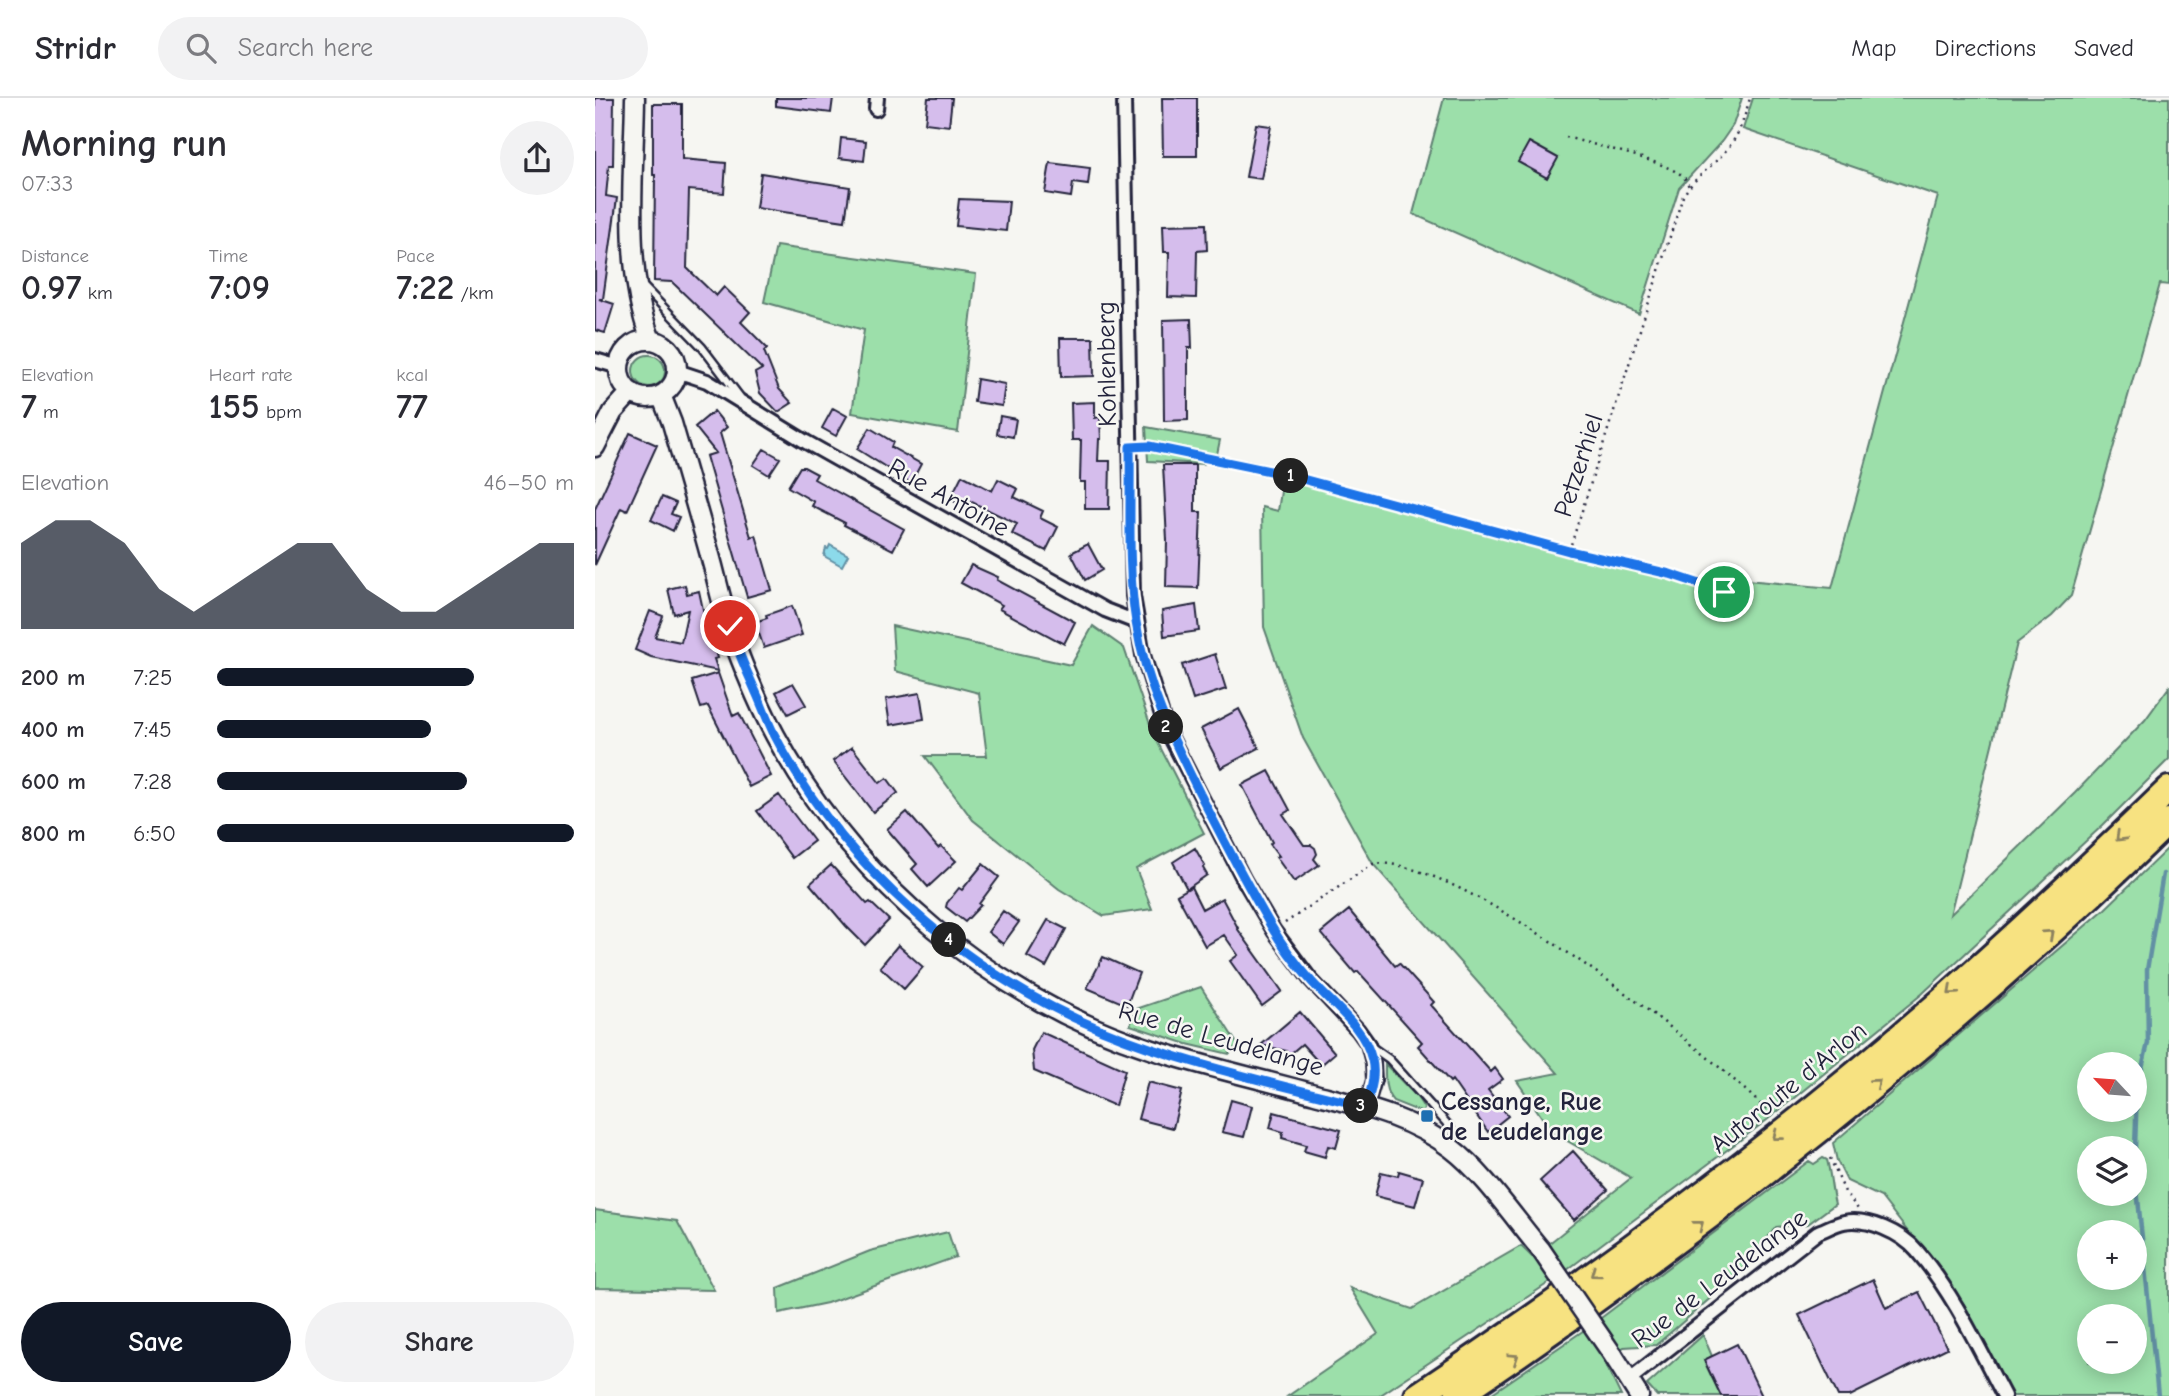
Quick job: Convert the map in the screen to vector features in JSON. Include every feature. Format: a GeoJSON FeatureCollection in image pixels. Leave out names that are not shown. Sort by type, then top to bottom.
{"type":"FeatureCollection","features":[{"type":"Feature","properties":{"kind":"highway","name":"Autoroute d'Arlon"},"geometry":{"type":"LineString","coordinates":[[1417,1396],[1514,1332],[1675,1215],[1812,1108],[1947,996],[2081,875],[2169,789]]}},
{"type":"Feature","properties":{"kind":"highway","name":"Autoroute d'Arlon"},"geometry":{"type":"LineString","coordinates":[[1458,1396],[1533,1346],[1687,1234],[1825,1126],[1962,1011],[2097,891],[2169,821]]}},
{"type":"Feature","properties":{"kind":"main road"},"geometry":{"type":"LineString","coordinates":[[635,98],[635,278],[644,321],[652,340]]}},
{"type":"Feature","properties":{"kind":"main road"},"geometry":{"type":"LineString","coordinates":[[652,340],[671,350],[677,371],[672,385],[661,395],[646,398],[631,392],[622,381],[619,367],[627,350],[642,341],[652,340]]}},
{"type":"Feature","properties":{"kind":"main road"},"geometry":{"type":"LineString","coordinates":[[595,447],[613,412],[631,392]]}},
{"type":"Feature","properties":{"kind":"main road","name":"Rue de Leudelange"},"geometry":{"type":"LineString","coordinates":[[661,395],[735,645],[775,734],[815,800],[855,852],[892,890],[961,950],[1004,979],[1071,1017],[1150,1049],[1366,1107],[1412,1123],[1453,1150],[1469,1164],[1541,1250],[1640,1396]]}},
{"type":"Feature","properties":{"kind":"street","name":"Kohlenberg"},"geometry":{"type":"LineString","coordinates":[[1124,98],[1133,596],[1143,656],[1166,728],[1244,880],[1274,931],[1310,979],[1368,1044],[1374,1080],[1366,1107]]}},
{"type":"Feature","properties":{"kind":"street"},"geometry":{"type":"LineString","coordinates":[[595,360],[619,367]]}},
{"type":"Feature","properties":{"kind":"street","name":"Rue Antoine"},"geometry":{"type":"LineString","coordinates":[[677,371],[708,381],[922,509],[1105,610],[1136,622]]}},
{"type":"Feature","properties":{"kind":"street","name":"Rue de Leudelange"},"geometry":{"type":"LineString","coordinates":[[1630,1379],[1818,1232],[1845,1222],[1868,1223]]}},
{"type":"Feature","properties":{"kind":"street"},"geometry":{"type":"LineString","coordinates":[[1868,1223],[1893,1234],[1916,1249],[1958,1309],[2004,1396]]}},
{"type":"Feature","properties":{"kind":"lane","name":"Rue Antoine"},"geometry":{"type":"LineString","coordinates":[[635,278],[702,347],[744,404]]}},
{"type":"Feature","properties":{"kind":"lane"},"geometry":{"type":"LineString","coordinates":[[1368,1044],[1389,1059],[1450,1127],[1454,1139],[1453,1150]]}},
{"type":"Feature","properties":{"kind":"path","name":"Petzerhiel"},"geometry":{"type":"LineString","coordinates":[[1130,447],[1149,446],[1284,474],[1569,551],[1683,197],[1689,187],[1727,149],[1737,134],[1751,98]]}},
{"type":"Feature","properties":{"kind":"path"},"geometry":{"type":"LineString","coordinates":[[1566,137],[1657,164],[1680,174],[1689,187]]}},
{"type":"Feature","properties":{"kind":"path"},"geometry":{"type":"LineString","coordinates":[[1569,551],[1670,574],[1724,592]]}},
{"type":"Feature","properties":{"kind":"path"},"geometry":{"type":"LineString","coordinates":[[1274,931],[1373,864],[1387,862],[1450,883],[1491,904],[1616,985],[1742,1085],[1766,1111]]}},
{"type":"Feature","properties":{"kind":"path"},"geometry":{"type":"LineString","coordinates":[[1830,1158],[1845,1192],[1868,1223]]}},
{"type":"Feature","properties":{"kind":"green space"},"geometry":{"type":"Polygon","coordinates":[[[1444,98],[1742,98],[1733,125],[1722,141],[1679,188],[1639,314],[1413,214],[1444,98]]]}},
{"type":"Feature","properties":{"kind":"green space"},"geometry":{"type":"Polygon","coordinates":[[[1753,98],[2169,98],[2169,285],[2160,284],[2071,596],[2052,616],[2017,643],[1950,915],[2075,793],[2145,720],[2169,687],[2169,759],[2103,825],[1922,994],[1767,1120],[1559,1276],[1379,1396],[1288,1396],[1378,1334],[1350,1288],[1412,1309],[1521,1246],[1532,1257],[1631,1178],[1552,1132],[1517,1081],[1558,1073],[1373,864],[1303,738],[1264,627],[1262,507],[1278,511],[1283,478],[1561,554],[1592,559],[1593,556],[1670,574],[1723,592],[1736,579],[1832,588],[1938,196],[1743,129],[1753,98]]]}},
{"type":"Feature","properties":{"kind":"green space"},"geometry":{"type":"Polygon","coordinates":[[[776,246],[976,274],[958,432],[852,413],[864,330],[764,302],[776,246]]]}},
{"type":"Feature","properties":{"kind":"green space"},"geometry":{"type":"Polygon","coordinates":[[[649,355],[660,360],[665,371],[660,382],[649,387],[638,382],[633,371],[638,360],[649,355]]]}},
{"type":"Feature","properties":{"kind":"green space"},"geometry":{"type":"Polygon","coordinates":[[[1146,427],[1220,440],[1216,459],[1205,458],[1204,464],[1148,461],[1146,427]]]}},
{"type":"Feature","properties":{"kind":"green space"},"geometry":{"type":"Polygon","coordinates":[[[892,626],[1071,665],[1093,626],[1124,648],[1153,733],[1204,833],[1136,869],[1152,909],[1104,916],[1059,889],[973,820],[925,756],[987,756],[979,693],[895,671],[892,626]]]}},
{"type":"Feature","properties":{"kind":"green space"},"geometry":{"type":"Polygon","coordinates":[[[2169,847],[2169,1396],[2011,1396],[1964,1304],[1881,1197],[1847,1181],[1837,1161],[1833,1143],[2105,909],[2169,847]]]}},
{"type":"Feature","properties":{"kind":"green space"},"geometry":{"type":"Polygon","coordinates":[[[1201,987],[1238,1045],[1229,1054],[1187,1044],[1130,1025],[1136,1009],[1201,987]]]}},
{"type":"Feature","properties":{"kind":"green space"},"geometry":{"type":"Polygon","coordinates":[[[1385,1064],[1417,1097],[1424,1108],[1423,1113],[1393,1101],[1385,1079],[1385,1064]]]}},
{"type":"Feature","properties":{"kind":"green space"},"geometry":{"type":"Polygon","coordinates":[[[1823,1158],[1827,1160],[1835,1204],[1808,1224],[1776,1227],[1742,1271],[1656,1345],[1624,1347],[1604,1361],[1621,1396],[1488,1396],[1593,1324],[1809,1161],[1814,1164],[1823,1158]]]}},
{"type":"Feature","properties":{"kind":"green space"},"geometry":{"type":"Polygon","coordinates":[[[595,1210],[677,1221],[714,1290],[595,1288],[595,1210]]]}},
{"type":"Feature","properties":{"kind":"green space"},"geometry":{"type":"Polygon","coordinates":[[[948,1232],[956,1257],[827,1303],[779,1313],[778,1288],[870,1251],[948,1232]]]}},
{"type":"Feature","properties":{"kind":"green space"},"geometry":{"type":"Polygon","coordinates":[[[1703,1335],[1712,1356],[1704,1361],[1721,1396],[1657,1396],[1647,1385],[1703,1335]]]}},
{"type":"Feature","properties":{"kind":"water"},"geometry":{"type":"Polygon","coordinates":[[[830,545],[848,555],[842,566],[824,556],[830,545]]]}},
{"type":"Feature","properties":{"kind":"building"},"geometry":{"type":"Polygon","coordinates":[[[595,98],[614,98],[613,165],[609,165],[606,196],[617,198],[603,299],[599,299],[614,304],[605,333],[595,330],[595,98]]]}},
{"type":"Feature","properties":{"kind":"building"},"geometry":{"type":"Polygon","coordinates":[[[776,98],[833,98],[831,113],[776,106],[776,98]]]}},
{"type":"Feature","properties":{"kind":"building"},"geometry":{"type":"Polygon","coordinates":[[[928,98],[952,98],[949,126],[925,123],[928,98]]]}},
{"type":"Feature","properties":{"kind":"building"},"geometry":{"type":"Polygon","coordinates":[[[1162,98],[1197,98],[1197,156],[1163,156],[1162,98]]]}},
{"type":"Feature","properties":{"kind":"building"},"geometry":{"type":"Polygon","coordinates":[[[653,104],[682,104],[682,159],[726,163],[724,193],[689,190],[687,268],[716,296],[724,287],[750,312],[741,322],[767,348],[764,351],[779,389],[792,403],[778,412],[760,393],[755,373],[762,369],[672,282],[654,281],[653,104]]]}},
{"type":"Feature","properties":{"kind":"building"},"geometry":{"type":"Polygon","coordinates":[[[1256,124],[1271,126],[1261,179],[1246,177],[1256,124]]]}},
{"type":"Feature","properties":{"kind":"building"},"geometry":{"type":"Polygon","coordinates":[[[841,138],[866,141],[864,161],[839,158],[841,138]]]}},
{"type":"Feature","properties":{"kind":"building"},"geometry":{"type":"Polygon","coordinates":[[[1529,142],[1558,158],[1547,178],[1518,162],[1529,142]]]}},
{"type":"Feature","properties":{"kind":"building"},"geometry":{"type":"Polygon","coordinates":[[[1050,163],[1090,168],[1088,185],[1073,183],[1071,197],[1045,193],[1050,163]]]}},
{"type":"Feature","properties":{"kind":"building"},"geometry":{"type":"Polygon","coordinates":[[[761,173],[850,187],[845,221],[756,208],[761,173]]]}},
{"type":"Feature","properties":{"kind":"building"},"geometry":{"type":"Polygon","coordinates":[[[959,199],[1009,201],[1006,231],[956,226],[959,199]]]}},
{"type":"Feature","properties":{"kind":"building"},"geometry":{"type":"Polygon","coordinates":[[[1206,224],[1207,250],[1197,251],[1196,298],[1168,297],[1169,252],[1164,252],[1163,225],[1206,224]]]}},
{"type":"Feature","properties":{"kind":"building"},"geometry":{"type":"Polygon","coordinates":[[[1191,319],[1192,348],[1188,348],[1188,420],[1164,421],[1163,320],[1191,319]]]}},
{"type":"Feature","properties":{"kind":"building"},"geometry":{"type":"Polygon","coordinates":[[[1060,338],[1093,338],[1094,376],[1061,377],[1060,338]]]}},
{"type":"Feature","properties":{"kind":"building"},"geometry":{"type":"Polygon","coordinates":[[[977,379],[1005,384],[1002,406],[974,402],[977,379]]]}},
{"type":"Feature","properties":{"kind":"building"},"geometry":{"type":"Polygon","coordinates":[[[1095,402],[1095,418],[1100,417],[1098,461],[1110,461],[1109,509],[1085,509],[1085,482],[1080,482],[1081,440],[1072,440],[1071,403],[1095,402]]]}},
{"type":"Feature","properties":{"kind":"building"},"geometry":{"type":"Polygon","coordinates":[[[833,408],[847,416],[836,436],[822,428],[833,408]]]}},
{"type":"Feature","properties":{"kind":"building"},"geometry":{"type":"Polygon","coordinates":[[[714,411],[727,427],[720,433],[751,537],[756,535],[772,590],[747,597],[706,456],[716,453],[695,427],[714,411]]]}},
{"type":"Feature","properties":{"kind":"building"},"geometry":{"type":"Polygon","coordinates":[[[1000,416],[1016,419],[1013,437],[997,434],[1000,416]]]}},
{"type":"Feature","properties":{"kind":"building"},"geometry":{"type":"Polygon","coordinates":[[[870,428],[893,442],[891,447],[921,464],[911,483],[857,449],[870,428]]]}},
{"type":"Feature","properties":{"kind":"building"},"geometry":{"type":"Polygon","coordinates":[[[630,433],[657,445],[627,511],[621,508],[595,565],[595,509],[630,433]]]}},
{"type":"Feature","properties":{"kind":"building"},"geometry":{"type":"Polygon","coordinates":[[[764,449],[780,458],[769,475],[753,465],[764,449]]]}},
{"type":"Feature","properties":{"kind":"building"},"geometry":{"type":"Polygon","coordinates":[[[1163,465],[1195,465],[1195,512],[1201,512],[1198,588],[1166,587],[1167,540],[1163,465]]]}},
{"type":"Feature","properties":{"kind":"building"},"geometry":{"type":"Polygon","coordinates":[[[800,467],[817,474],[814,479],[904,529],[893,550],[812,506],[814,502],[788,487],[800,467]]]}},
{"type":"Feature","properties":{"kind":"building"},"geometry":{"type":"Polygon","coordinates":[[[962,475],[992,491],[998,479],[1018,489],[1014,497],[1043,511],[1040,518],[1058,527],[1046,551],[1012,534],[1017,524],[970,501],[967,508],[950,499],[962,475]]]}},
{"type":"Feature","properties":{"kind":"building"},"geometry":{"type":"Polygon","coordinates":[[[662,497],[676,503],[671,514],[679,517],[673,531],[651,520],[662,497]]]}},
{"type":"Feature","properties":{"kind":"building"},"geometry":{"type":"Polygon","coordinates":[[[1088,544],[1102,570],[1085,580],[1071,553],[1088,544]]]}},
{"type":"Feature","properties":{"kind":"building"},"geometry":{"type":"Polygon","coordinates":[[[971,565],[998,577],[997,580],[1075,622],[1064,644],[999,609],[1002,605],[961,583],[971,565]]]}},
{"type":"Feature","properties":{"kind":"building"},"geometry":{"type":"Polygon","coordinates":[[[685,585],[687,594],[699,591],[707,628],[714,626],[721,649],[716,651],[718,658],[714,659],[718,671],[651,657],[635,650],[650,611],[663,616],[655,637],[681,642],[688,610],[674,614],[668,589],[685,585]]]}},
{"type":"Feature","properties":{"kind":"building"},"geometry":{"type":"Polygon","coordinates":[[[1196,605],[1199,631],[1164,636],[1162,611],[1196,605]]]}},
{"type":"Feature","properties":{"kind":"building"},"geometry":{"type":"Polygon","coordinates":[[[792,606],[802,635],[764,648],[755,622],[792,606]]]}},
{"type":"Feature","properties":{"kind":"building"},"geometry":{"type":"Polygon","coordinates":[[[1215,654],[1226,689],[1193,700],[1182,665],[1215,654]]]}},
{"type":"Feature","properties":{"kind":"building"},"geometry":{"type":"Polygon","coordinates":[[[718,673],[733,716],[739,713],[771,776],[749,787],[708,706],[701,708],[692,681],[718,673]]]}},
{"type":"Feature","properties":{"kind":"building"},"geometry":{"type":"Polygon","coordinates":[[[793,683],[806,705],[788,714],[776,692],[793,683]]]}},
{"type":"Feature","properties":{"kind":"building"},"geometry":{"type":"Polygon","coordinates":[[[920,693],[924,719],[890,725],[886,699],[920,693]]]}},
{"type":"Feature","properties":{"kind":"building"},"geometry":{"type":"Polygon","coordinates":[[[1239,709],[1259,748],[1221,768],[1201,729],[1239,709]]]}},
{"type":"Feature","properties":{"kind":"building"},"geometry":{"type":"Polygon","coordinates":[[[852,747],[880,783],[887,778],[898,793],[873,812],[833,761],[852,747]]]}},
{"type":"Feature","properties":{"kind":"building"},"geometry":{"type":"Polygon","coordinates":[[[1269,771],[1290,810],[1283,814],[1304,845],[1311,845],[1317,854],[1314,859],[1319,865],[1294,882],[1276,857],[1279,856],[1270,844],[1272,842],[1242,785],[1269,771]]]}},
{"type":"Feature","properties":{"kind":"building"},"geometry":{"type":"Polygon","coordinates":[[[779,795],[814,841],[792,858],[757,811],[779,795]]]}},
{"type":"Feature","properties":{"kind":"building"},"geometry":{"type":"Polygon","coordinates":[[[907,812],[938,848],[941,846],[956,861],[928,887],[912,869],[917,864],[887,829],[907,812]]]}},
{"type":"Feature","properties":{"kind":"building"},"geometry":{"type":"Polygon","coordinates":[[[1195,848],[1207,875],[1187,889],[1173,862],[1195,848]]]}},
{"type":"Feature","properties":{"kind":"building"},"geometry":{"type":"Polygon","coordinates":[[[983,864],[999,877],[979,904],[981,905],[965,922],[946,907],[947,903],[959,888],[962,890],[983,864]]]}},
{"type":"Feature","properties":{"kind":"building"},"geometry":{"type":"Polygon","coordinates":[[[831,865],[867,904],[870,902],[889,920],[865,945],[810,884],[831,865]]]}},
{"type":"Feature","properties":{"kind":"building"},"geometry":{"type":"Polygon","coordinates":[[[1191,887],[1202,909],[1222,898],[1237,928],[1282,991],[1262,1006],[1230,961],[1238,955],[1224,935],[1205,946],[1177,895],[1191,887]]]}},
{"type":"Feature","properties":{"kind":"building"},"geometry":{"type":"Polygon","coordinates":[[[1349,910],[1395,966],[1399,963],[1434,1002],[1431,1005],[1491,1072],[1495,1068],[1503,1079],[1488,1090],[1508,1116],[1488,1132],[1452,1080],[1450,1082],[1418,1046],[1422,1042],[1358,971],[1355,973],[1321,933],[1349,910]]]}},
{"type":"Feature","properties":{"kind":"building"},"geometry":{"type":"Polygon","coordinates":[[[1003,911],[1019,922],[1003,944],[988,932],[1003,911]]]}},
{"type":"Feature","properties":{"kind":"building"},"geometry":{"type":"Polygon","coordinates":[[[1048,920],[1066,929],[1046,967],[1027,956],[1048,920]]]}},
{"type":"Feature","properties":{"kind":"building"},"geometry":{"type":"Polygon","coordinates":[[[898,945],[923,967],[904,989],[880,967],[898,945]]]}},
{"type":"Feature","properties":{"kind":"building"},"geometry":{"type":"Polygon","coordinates":[[[1103,957],[1139,973],[1127,1005],[1087,988],[1103,957]]]}},
{"type":"Feature","properties":{"kind":"building"},"geometry":{"type":"Polygon","coordinates":[[[1300,1012],[1335,1053],[1321,1065],[1302,1044],[1289,1055],[1286,1051],[1261,1045],[1300,1012]]]}},
{"type":"Feature","properties":{"kind":"building"},"geometry":{"type":"Polygon","coordinates":[[[1041,1032],[1125,1070],[1115,1106],[1034,1071],[1032,1050],[1041,1032]]]}},
{"type":"Feature","properties":{"kind":"building"},"geometry":{"type":"Polygon","coordinates":[[[1148,1082],[1182,1091],[1173,1128],[1138,1119],[1148,1082]]]}},
{"type":"Feature","properties":{"kind":"building"},"geometry":{"type":"Polygon","coordinates":[[[1231,1100],[1252,1106],[1244,1137],[1222,1132],[1231,1100]]]}},
{"type":"Feature","properties":{"kind":"building"},"geometry":{"type":"Polygon","coordinates":[[[1274,1112],[1341,1130],[1336,1148],[1328,1146],[1325,1157],[1304,1151],[1306,1145],[1282,1138],[1283,1132],[1270,1128],[1274,1112]]]}},
{"type":"Feature","properties":{"kind":"building"},"geometry":{"type":"Polygon","coordinates":[[[1573,1151],[1608,1190],[1574,1220],[1540,1181],[1573,1151]]]}},
{"type":"Feature","properties":{"kind":"building"},"geometry":{"type":"Polygon","coordinates":[[[1399,1171],[1423,1178],[1415,1206],[1375,1196],[1381,1172],[1398,1176],[1399,1171]]]}},
{"type":"Feature","properties":{"kind":"building"},"geometry":{"type":"Polygon","coordinates":[[[1873,1279],[1886,1308],[1919,1292],[1947,1348],[1850,1396],[1838,1396],[1799,1315],[1873,1279]]]}},
{"type":"Feature","properties":{"kind":"building"},"geometry":{"type":"Polygon","coordinates":[[[1737,1344],[1762,1396],[1721,1396],[1704,1360],[1737,1344]]]}},
{"type":"Feature","properties":{"kind":"waterway"},"geometry":{"type":"LineString","coordinates":[[2135,1136],[2137,1089],[2148,1043],[2147,970],[2163,874]]}},
{"type":"Feature","properties":{"kind":"waterway"},"geometry":{"type":"LineString","coordinates":[[2139,1206],[2158,1396]]}},
{"type":"Feature","properties":{"kind":"place","name":"Cessange, Rue de Leudelange"},"geometry":{"type":"Point","coordinates":[1427,1116]}},
{"type":"Feature","properties":{"kind":"route"},"geometry":{"type":"LineString","coordinates":[[730,626],[735,645],[775,734],[815,800],[855,852],[902,900],[961,950],[1033,996],[1102,1031],[1150,1049],[1366,1107],[1374,1080],[1368,1044],[1310,979],[1274,931],[1244,880],[1166,728],[1143,656],[1136,622],[1133,596],[1130,447],[1149,446],[1284,474],[1569,551],[1670,574],[1724,592]]}}]}
